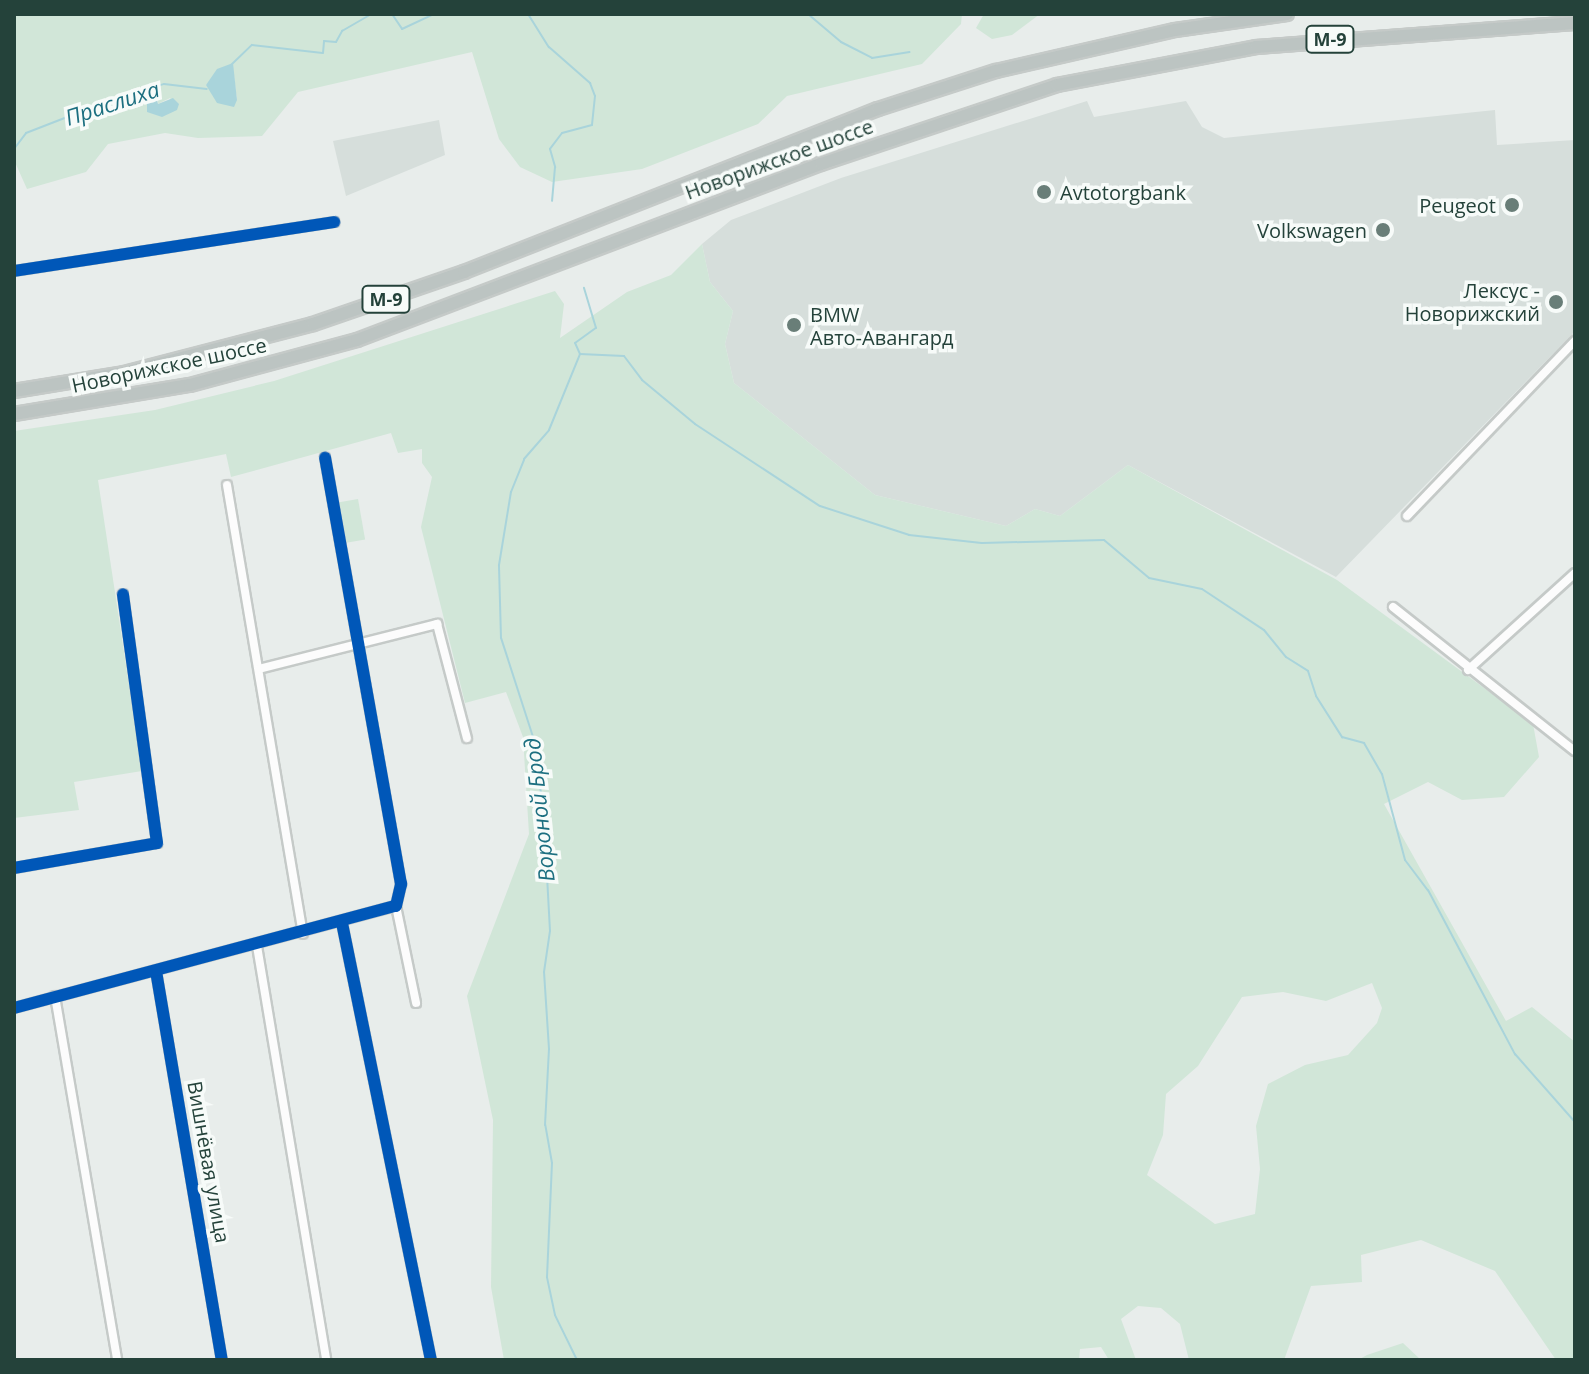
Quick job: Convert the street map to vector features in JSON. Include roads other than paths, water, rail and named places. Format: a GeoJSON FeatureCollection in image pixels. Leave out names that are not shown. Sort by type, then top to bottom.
{"type":"FeatureCollection","features":[{"type":"Feature","properties":{"kind":"highway","name":"Новорижское шоссе"},"geometry":{"type":"LineString","coordinates":[[14,391],[124,373],[313,324],[464,272],[878,109],[996,71],[1175,30],[1287,14]]}},
{"type":"Feature","properties":{"kind":"highway","name":"Новорижское шоссе"},"geometry":{"type":"LineString","coordinates":[[14,414],[190,385],[357,340],[821,164],[1057,85],[1256,47],[1575,23]]}},
{"type":"Feature","properties":{"kind":"street"},"geometry":{"type":"LineString","coordinates":[[14,271],[334,222]]}},
{"type":"Feature","properties":{"kind":"street"},"geometry":{"type":"LineString","coordinates":[[1407,516],[1575,341]]}},
{"type":"Feature","properties":{"kind":"street"},"geometry":{"type":"LineString","coordinates":[[325,458],[401,884],[396,906],[416,1003]]}},
{"type":"Feature","properties":{"kind":"street"},"geometry":{"type":"LineString","coordinates":[[227,485],[303,934]]}},
{"type":"Feature","properties":{"kind":"street"},"geometry":{"type":"LineString","coordinates":[[1468,670],[1575,573]]}},
{"type":"Feature","properties":{"kind":"street"},"geometry":{"type":"LineString","coordinates":[[14,868],[157,843],[123,594]]}},
{"type":"Feature","properties":{"kind":"street"},"geometry":{"type":"LineString","coordinates":[[1393,607],[1468,670],[1575,751]]}},
{"type":"Feature","properties":{"kind":"street"},"geometry":{"type":"LineString","coordinates":[[259,669],[437,624],[467,738]]}},
{"type":"Feature","properties":{"kind":"street"},"geometry":{"type":"LineString","coordinates":[[14,1008],[303,934],[396,906]]}},
{"type":"Feature","properties":{"kind":"street"},"geometry":{"type":"LineString","coordinates":[[342,923],[431,1360]]}},
{"type":"Feature","properties":{"kind":"street"},"geometry":{"type":"LineString","coordinates":[[257,946],[326,1360]]}},
{"type":"Feature","properties":{"kind":"street","name":"Вишнёвая улица"},"geometry":{"type":"LineString","coordinates":[[156,971],[222,1360]]}},
{"type":"Feature","properties":{"kind":"street"},"geometry":{"type":"LineString","coordinates":[[55,996],[117,1360]]}},
{"type":"Feature","properties":{"kind":"water"},"geometry":{"type":"Polygon","coordinates":[[[233,63],[237,100],[234,107],[217,103],[206,85],[217,69],[233,63]]]}},
{"type":"Feature","properties":{"kind":"water"},"geometry":{"type":"Polygon","coordinates":[[[154,88],[158,104],[173,98],[179,104],[177,110],[162,117],[147,112],[147,94],[154,88]]]}},
{"type":"Feature","properties":{"kind":"waterway","name":"Праслиха"},"geometry":{"type":"LineString","coordinates":[[231,65],[252,45],[323,53],[324,41],[336,42],[342,31],[372,14]]}},
{"type":"Feature","properties":{"kind":"waterway","name":"Праслиха"},"geometry":{"type":"LineString","coordinates":[[392,14],[402,29],[434,14]]}},
{"type":"Feature","properties":{"kind":"waterway","name":"Вороной Брод"},"geometry":{"type":"LineString","coordinates":[[528,14],[549,47],[590,83],[595,96],[592,125],[562,133],[550,149],[555,167],[552,201]]}},
{"type":"Feature","properties":{"kind":"waterway"},"geometry":{"type":"LineString","coordinates":[[808,14],[841,42],[872,58],[910,52]]}},
{"type":"Feature","properties":{"kind":"waterway","name":"Праслиха"},"geometry":{"type":"LineString","coordinates":[[14,149],[26,133],[124,95],[164,84],[207,89]]}},
{"type":"Feature","properties":{"kind":"waterway","name":"Вороной Брод"},"geometry":{"type":"LineString","coordinates":[[577,1360],[555,1315],[547,1277],[552,1163],[545,1125],[549,1049],[544,972],[550,931],[544,819],[535,743],[501,638],[499,565],[511,492],[524,459],[549,430],[580,354],[575,343],[596,328],[584,288]]}},
{"type":"Feature","properties":{"kind":"waterway"},"geometry":{"type":"LineString","coordinates":[[580,354],[624,356],[642,380],[695,424],[820,506],[909,535],[982,543],[1104,540],[1149,578],[1202,589],[1264,630],[1286,657],[1308,671],[1316,696],[1342,737],[1364,743],[1382,774],[1405,860],[1428,890],[1515,1054],[1575,1122]]}},
{"type":"Feature","properties":{"kind":"place","name":"Avtotorgbank"},"geometry":{"type":"Point","coordinates":[1044,192]}},
{"type":"Feature","properties":{"kind":"place","name":"Peugeot"},"geometry":{"type":"Point","coordinates":[1512,205]}},
{"type":"Feature","properties":{"kind":"place","name":"Volkswagen"},"geometry":{"type":"Point","coordinates":[1383,230]}},
{"type":"Feature","properties":{"kind":"place","name":"Лексус - Новорижский"},"geometry":{"type":"Point","coordinates":[1556,302]}},
{"type":"Feature","properties":{"kind":"place","name":"BMW Авто-Авангард"},"geometry":{"type":"Point","coordinates":[794,325]}}]}
